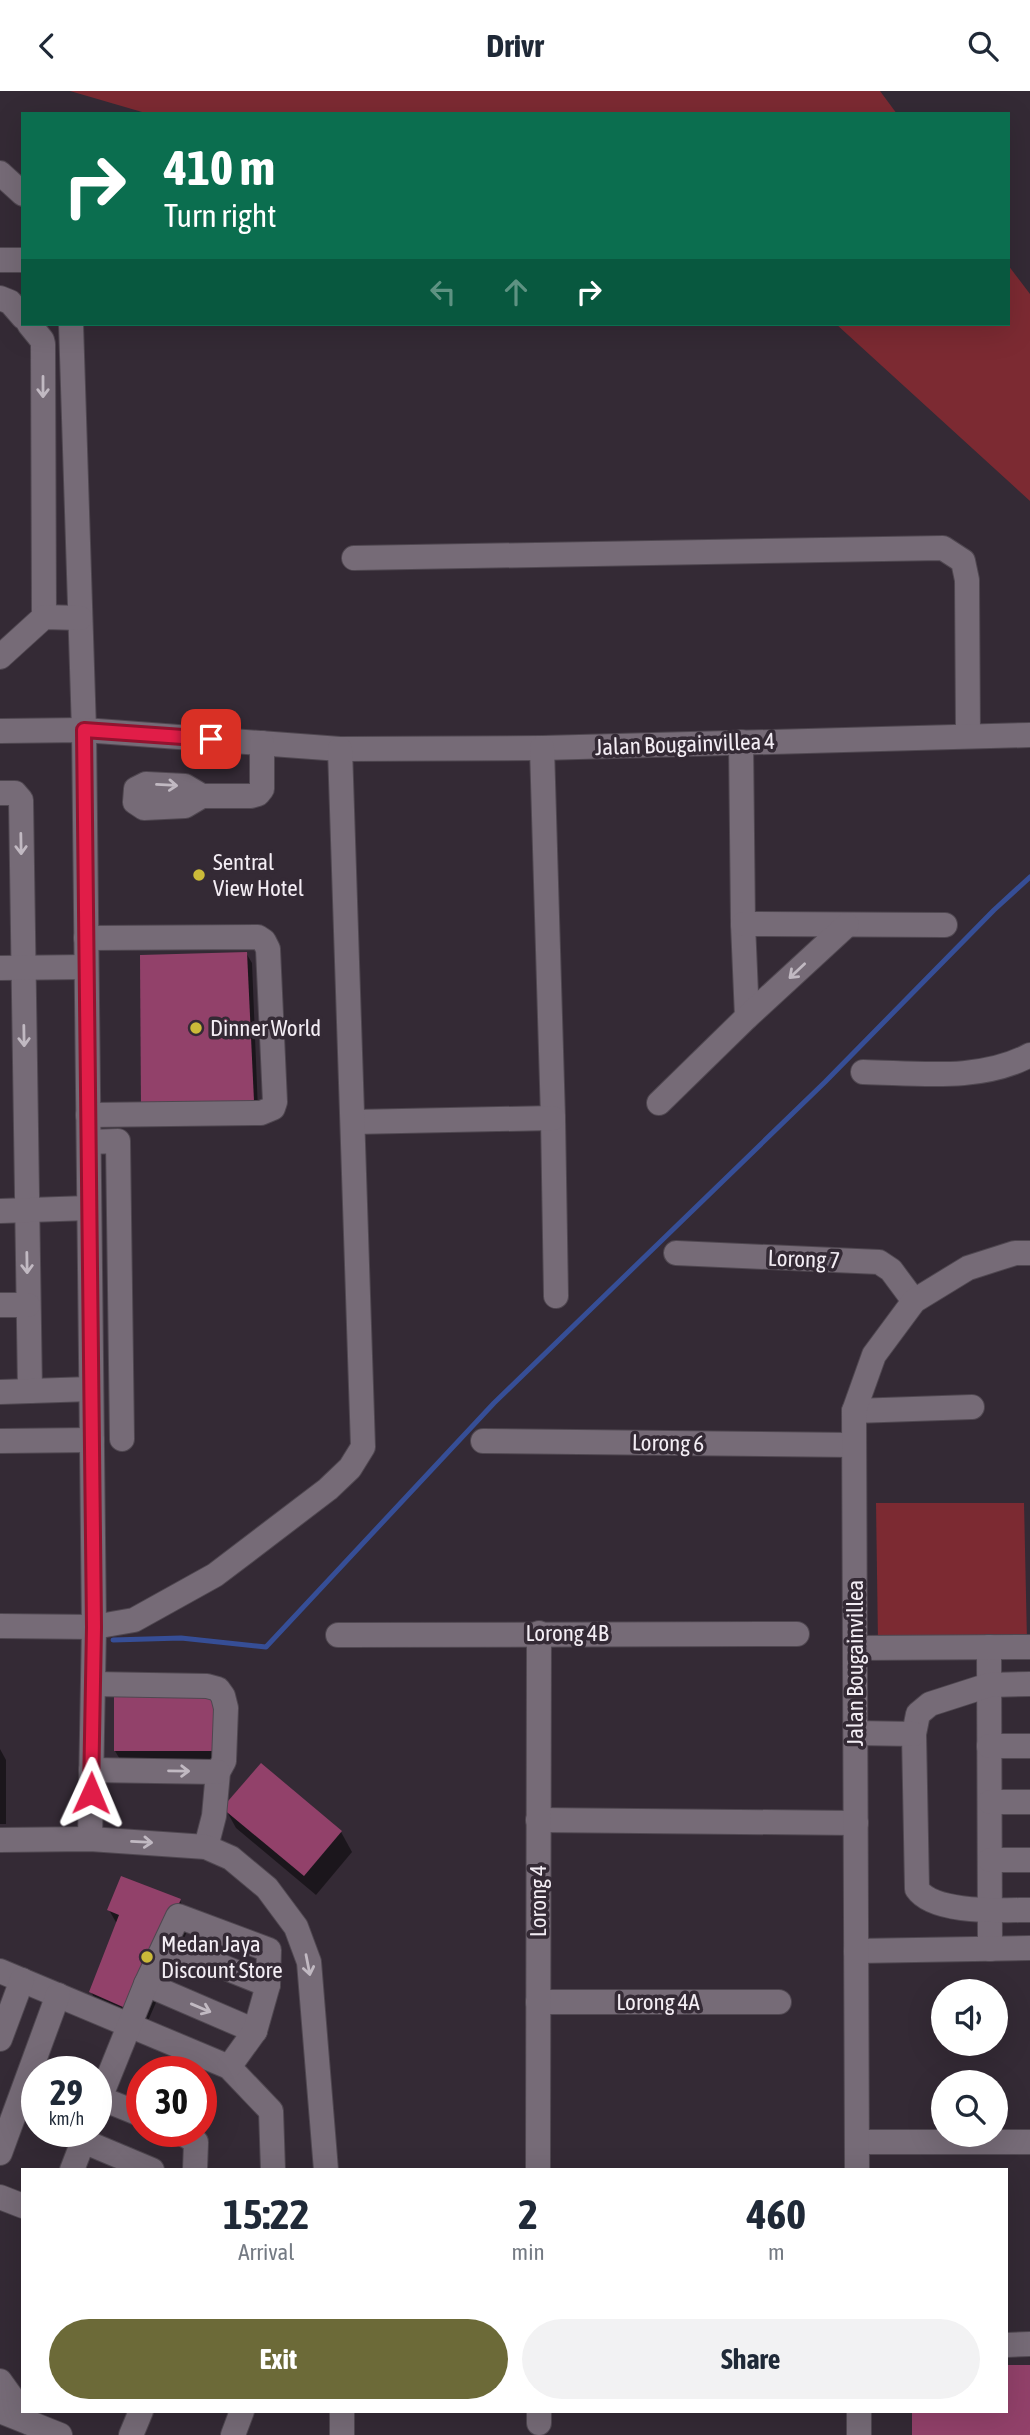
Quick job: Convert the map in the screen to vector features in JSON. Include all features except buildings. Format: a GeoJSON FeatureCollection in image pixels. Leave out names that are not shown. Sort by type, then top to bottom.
{"type":"FeatureCollection","features":[{"type":"Feature","properties":{"kind":"street"},"geometry":{"type":"LineString","coordinates":[[0,173],[21,192]]}},
{"type":"Feature","properties":{"kind":"street"},"geometry":{"type":"LineString","coordinates":[[0,260],[21,260]]}},
{"type":"Feature","properties":{"kind":"street"},"geometry":{"type":"LineString","coordinates":[[0,298],[10,302],[21,315]]}},
{"type":"Feature","properties":{"kind":"street"},"geometry":{"type":"LineString","coordinates":[[31,326],[43,344],[44,617]]}},
{"type":"Feature","properties":{"kind":"street"},"geometry":{"type":"LineString","coordinates":[[71,326],[84,730],[94,1627],[90,1839]]}},
{"type":"Feature","properties":{"kind":"street"},"geometry":{"type":"LineString","coordinates":[[354,558],[943,548],[963,561],[967,580],[968,736]]}},
{"type":"Feature","properties":{"kind":"street"},"geometry":{"type":"LineString","coordinates":[[0,657],[44,617],[80,618]]}},
{"type":"Feature","properties":{"kind":"street","name":"Jalan Bougainvillea 4"},"geometry":{"type":"LineString","coordinates":[[0,731],[84,730],[340,749],[542,748],[1030,735]]}},
{"type":"Feature","properties":{"kind":"street"},"geometry":{"type":"LineString","coordinates":[[741,742],[747,1017]]}},
{"type":"Feature","properties":{"kind":"street"},"geometry":{"type":"LineString","coordinates":[[202,796],[258,794],[262,789],[262,743]]}},
{"type":"Feature","properties":{"kind":"street"},"geometry":{"type":"LineString","coordinates":[[542,748],[556,1296]]}},
{"type":"Feature","properties":{"kind":"street"},"geometry":{"type":"LineString","coordinates":[[0,1626],[94,1627],[134,1620],[215,1575],[328,1489],[350,1468],[363,1447],[340,749]]}},
{"type":"Feature","properties":{"kind":"street"},"geometry":{"type":"LineString","coordinates":[[0,793],[15,793],[21,800],[11,880],[11,968],[26,1210],[30,1391]]}},
{"type":"Feature","properties":{"kind":"street"},"geometry":{"type":"LineString","coordinates":[[743,924],[945,925]]}},
{"type":"Feature","properties":{"kind":"street"},"geometry":{"type":"LineString","coordinates":[[659,1103],[847,925]]}},
{"type":"Feature","properties":{"kind":"street"},"geometry":{"type":"LineString","coordinates":[[86,938],[258,937],[264,941],[268,949],[275,1102],[273,1108],[261,1113],[88,1115]]}},
{"type":"Feature","properties":{"kind":"street"},"geometry":{"type":"LineString","coordinates":[[11,968],[86,967]]}},
{"type":"Feature","properties":{"kind":"street"},"geometry":{"type":"LineString","coordinates":[[863,1072],[946,1074],[987,1071],[1012,1065],[1030,1055]]}},
{"type":"Feature","properties":{"kind":"street"},"geometry":{"type":"LineString","coordinates":[[353,1122],[553,1118]]}},
{"type":"Feature","properties":{"kind":"street"},"geometry":{"type":"LineString","coordinates":[[89,1142],[118,1141],[122,1439]]}},
{"type":"Feature","properties":{"kind":"street"},"geometry":{"type":"LineString","coordinates":[[0,1211],[89,1208]]}},
{"type":"Feature","properties":{"kind":"street","name":"Lorong 7"},"geometry":{"type":"LineString","coordinates":[[676,1253],[879,1262],[891,1270],[914,1301]]}},
{"type":"Feature","properties":{"kind":"street","name":"Jalan Bougainvillea"},"geometry":{"type":"LineString","coordinates":[[857,2168],[855,1411],[874,1355],[914,1301],[968,1268],[1015,1253],[1030,1253]]}},
{"type":"Feature","properties":{"kind":"street"},"geometry":{"type":"LineString","coordinates":[[0,1305],[28,1305]]}},
{"type":"Feature","properties":{"kind":"street"},"geometry":{"type":"LineString","coordinates":[[0,1392],[91,1389]]}},
{"type":"Feature","properties":{"kind":"street"},"geometry":{"type":"LineString","coordinates":[[855,1411],[972,1407]]}},
{"type":"Feature","properties":{"kind":"street"},"geometry":{"type":"LineString","coordinates":[[0,1441],[92,1440]]}},
{"type":"Feature","properties":{"kind":"street","name":"Lorong 6"},"geometry":{"type":"LineString","coordinates":[[483,1441],[854,1445]]}},
{"type":"Feature","properties":{"kind":"street","name":"Lorong 4"},"geometry":{"type":"LineString","coordinates":[[538,2168],[539,1633]]}},
{"type":"Feature","properties":{"kind":"street","name":"Lorong 4B"},"geometry":{"type":"LineString","coordinates":[[338,1635],[797,1633]]}},
{"type":"Feature","properties":{"kind":"street"},"geometry":{"type":"LineString","coordinates":[[989,1647],[990,1949]]}},
{"type":"Feature","properties":{"kind":"street"},"geometry":{"type":"LineString","coordinates":[[855,1648],[1030,1647]]}},
{"type":"Feature","properties":{"kind":"street"},"geometry":{"type":"LineString","coordinates":[[93,1684],[207,1686],[218,1689],[223,1696],[226,1708],[224,1761],[218,1772],[214,1817],[206,1847]]}},
{"type":"Feature","properties":{"kind":"street"},"geometry":{"type":"LineString","coordinates":[[1030,1684],[989,1685],[930,1704],[918,1714],[914,1734],[917,1889],[922,1897],[933,1903],[990,1910],[1030,1910]]}},
{"type":"Feature","properties":{"kind":"street"},"geometry":{"type":"LineString","coordinates":[[856,1733],[914,1734]]}},
{"type":"Feature","properties":{"kind":"street"},"geometry":{"type":"LineString","coordinates":[[989,1746],[1030,1746]]}},
{"type":"Feature","properties":{"kind":"street"},"geometry":{"type":"LineString","coordinates":[[91,1770],[218,1772]]}},
{"type":"Feature","properties":{"kind":"street"},"geometry":{"type":"LineString","coordinates":[[990,1802],[1030,1802]]}},
{"type":"Feature","properties":{"kind":"street"},"geometry":{"type":"LineString","coordinates":[[538,1820],[856,1823]]}},
{"type":"Feature","properties":{"kind":"street"},"geometry":{"type":"LineString","coordinates":[[0,1840],[90,1839],[206,1847],[231,1858],[267,1888],[296,1927],[309,1962],[326,2168]]}},
{"type":"Feature","properties":{"kind":"street"},"geometry":{"type":"LineString","coordinates":[[990,1860],[1030,1860]]}},
{"type":"Feature","properties":{"kind":"street"},"geometry":{"type":"LineString","coordinates":[[112,2068],[146,1984],[178,1916],[268,1949],[268,1985],[255,2031],[229,2067]]}},
{"type":"Feature","properties":{"kind":"street"},"geometry":{"type":"LineString","coordinates":[[166,1944],[268,1985]]}},
{"type":"Feature","properties":{"kind":"street"},"geometry":{"type":"LineString","coordinates":[[856,1951],[1030,1948]]}},
{"type":"Feature","properties":{"kind":"street"},"geometry":{"type":"LineString","coordinates":[[0,2039],[11,1976],[229,2067],[271,2111],[273,2168]]}},
{"type":"Feature","properties":{"kind":"street"},"geometry":{"type":"LineString","coordinates":[[146,1984],[255,2031]]}},
{"type":"Feature","properties":{"kind":"street"},"geometry":{"type":"LineString","coordinates":[[0,2153],[58,1996]]}},
{"type":"Feature","properties":{"kind":"street","name":"Lorong 4A"},"geometry":{"type":"LineString","coordinates":[[538,2002],[779,2002]]}},
{"type":"Feature","properties":{"kind":"street"},"geometry":{"type":"LineString","coordinates":[[857,2141],[1030,2142]]}},
{"type":"Feature","properties":{"kind":"street"},"geometry":{"type":"LineString","coordinates":[[73,2168],[81,2147]]}},
{"type":"Feature","properties":{"kind":"street"},"geometry":{"type":"LineString","coordinates":[[107,2147],[148,2168]]}},
{"type":"Feature","properties":{"kind":"street"},"geometry":{"type":"LineString","coordinates":[[195,2168],[196,2147]]}},
{"type":"Feature","properties":{"kind":"street"},"geometry":{"type":"LineString","coordinates":[[0,2197],[21,2205]]}},
{"type":"Feature","properties":{"kind":"street"},"geometry":{"type":"LineString","coordinates":[[1008,2345],[1030,2344]]}},
{"type":"Feature","properties":{"kind":"street"},"geometry":{"type":"LineString","coordinates":[[0,2381],[21,2411]]}},
{"type":"Feature","properties":{"kind":"street"},"geometry":{"type":"LineString","coordinates":[[0,2411],[60,2435]]}},
{"type":"Feature","properties":{"kind":"street"},"geometry":{"type":"LineString","coordinates":[[22,2413],[30,2424]]}},
{"type":"Feature","properties":{"kind":"street"},"geometry":{"type":"LineString","coordinates":[[131,2435],[140,2413]]}},
{"type":"Feature","properties":{"kind":"street"},"geometry":{"type":"LineString","coordinates":[[233,2435],[241,2413]]}},
{"type":"Feature","properties":{"kind":"street"},"geometry":{"type":"LineString","coordinates":[[342,2413],[342,2435]]}},
{"type":"Feature","properties":{"kind":"street"},"geometry":{"type":"LineString","coordinates":[[859,2413],[859,2435]]}},
{"type":"Feature","properties":{"kind":"shaded area"},"geometry":{"type":"Polygon","coordinates":[[[70,91],[880,91],[896,112],[142,112],[70,91]]]}},
{"type":"Feature","properties":{"kind":"shaded area"},"geometry":{"type":"Polygon","coordinates":[[[1010,268],[1030,294],[1030,501],[838,326],[1010,326],[1010,268]]]}},
{"type":"Feature","properties":{"kind":"shaded area"},"geometry":{"type":"Polygon","coordinates":[[[876,1503],[1024,1503],[1027,1641],[878,1642],[876,1503]]]}},
{"type":"Feature","properties":{"kind":"waterway"},"geometry":{"type":"LineString","coordinates":[[113,1640],[181,1638],[266,1647],[494,1403],[825,1082],[994,910],[1030,877]]}},
{"type":"Feature","properties":{"kind":"place","name":"Sentral View Hotel"},"geometry":{"type":"Point","coordinates":[199,875]}},
{"type":"Feature","properties":{"kind":"place","name":"Dinner World"},"geometry":{"type":"Point","coordinates":[196,1028]}},
{"type":"Feature","properties":{"kind":"place","name":"Medan Jaya Discount Store"},"geometry":{"type":"Point","coordinates":[147,1957]}},
{"type":"Feature","properties":{"kind":"route"},"geometry":{"type":"LineString","coordinates":[[91,1793],[94,1627],[84,730],[211,739]]}}]}
